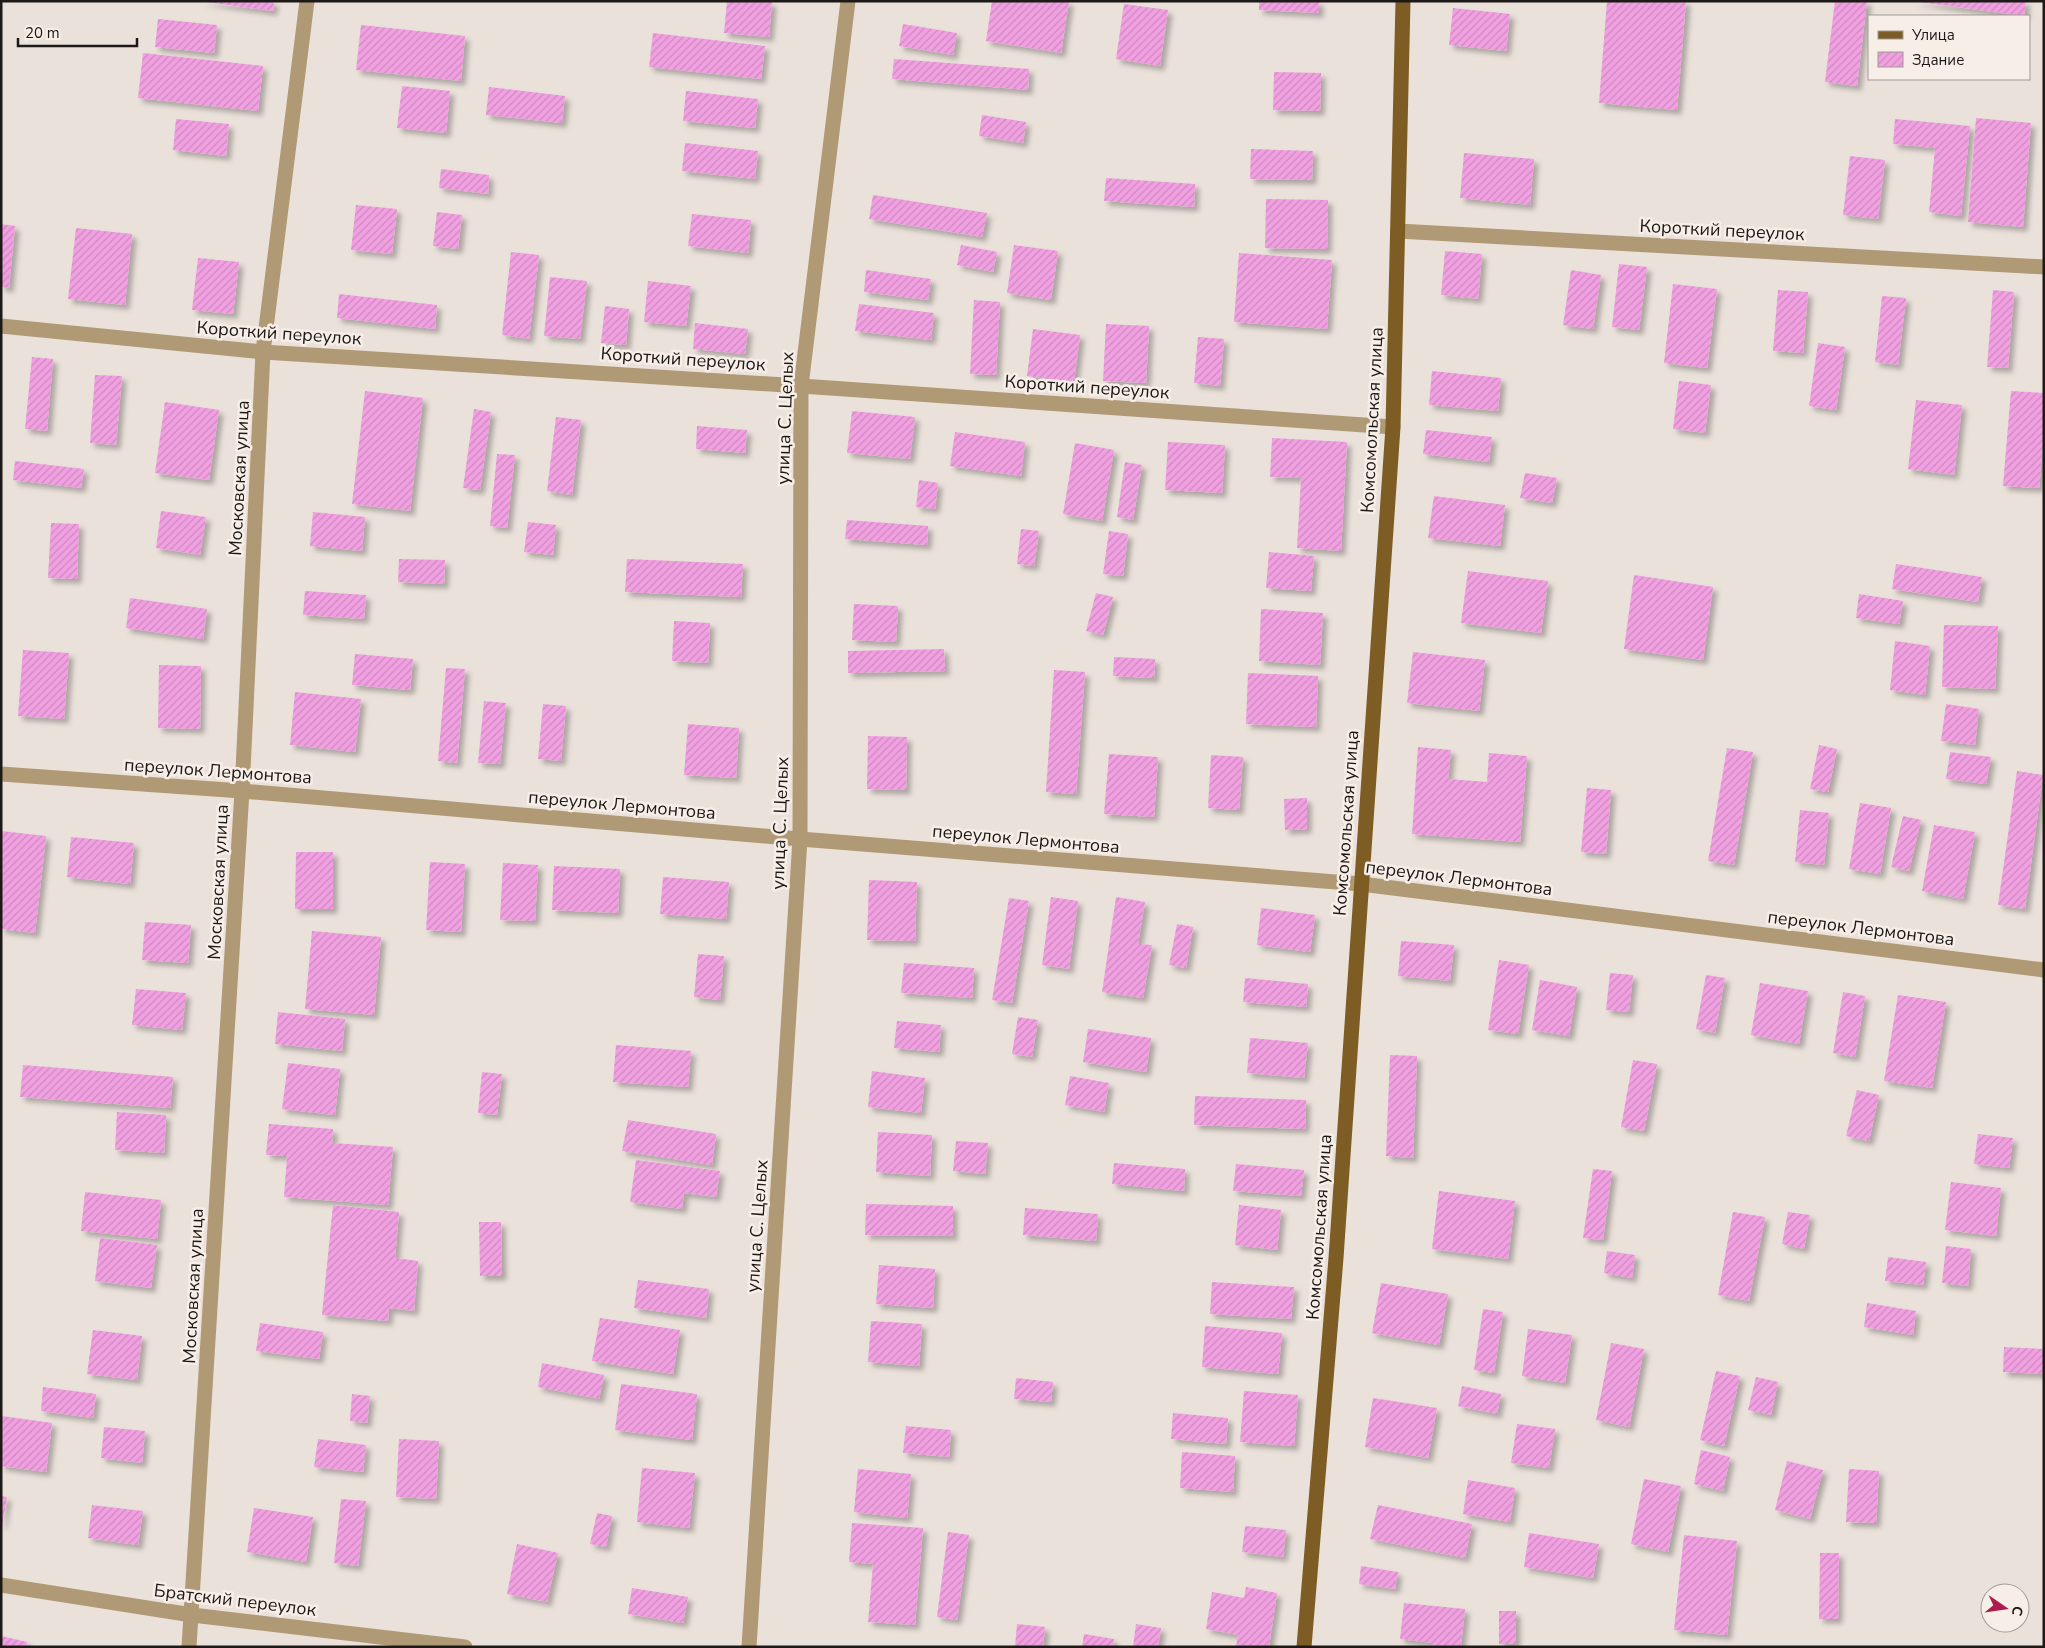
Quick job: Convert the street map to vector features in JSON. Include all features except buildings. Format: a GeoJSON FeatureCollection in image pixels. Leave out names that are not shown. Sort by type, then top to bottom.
{"type":"FeatureCollection","features":[{"type":"Feature","properties":{"kind":"main road","name":"Комсомольская улица"},"geometry":{"type":"LineString","coordinates":[[1304,1647],[1336,1258],[1393,427],[1402,1]]}},
{"type":"Feature","properties":{"kind":"street","name":"Московская улица"},"geometry":{"type":"LineString","coordinates":[[189,1647],[242,791],[263,352],[307,1]]}},
{"type":"Feature","properties":{"kind":"street","name":"улица С. Целых"},"geometry":{"type":"LineString","coordinates":[[748,1647],[800,839],[801,386],[848,1]]}},
{"type":"Feature","properties":{"kind":"street","name":"Короткий переулок"},"geometry":{"type":"LineString","coordinates":[[1398,232],[2044,267]]}},
{"type":"Feature","properties":{"kind":"street","name":"Короткий переулок"},"geometry":{"type":"LineString","coordinates":[[1,326],[263,352],[801,386],[1393,427]]}},
{"type":"Feature","properties":{"kind":"street","name":"переулок Лермонтова"},"geometry":{"type":"LineString","coordinates":[[1,774],[242,791],[800,839],[1361,884],[2044,970]]}},
{"type":"Feature","properties":{"kind":"street","name":"Братский переулок"},"geometry":{"type":"LineString","coordinates":[[1,1585],[192,1615],[465,1647]]}}]}
